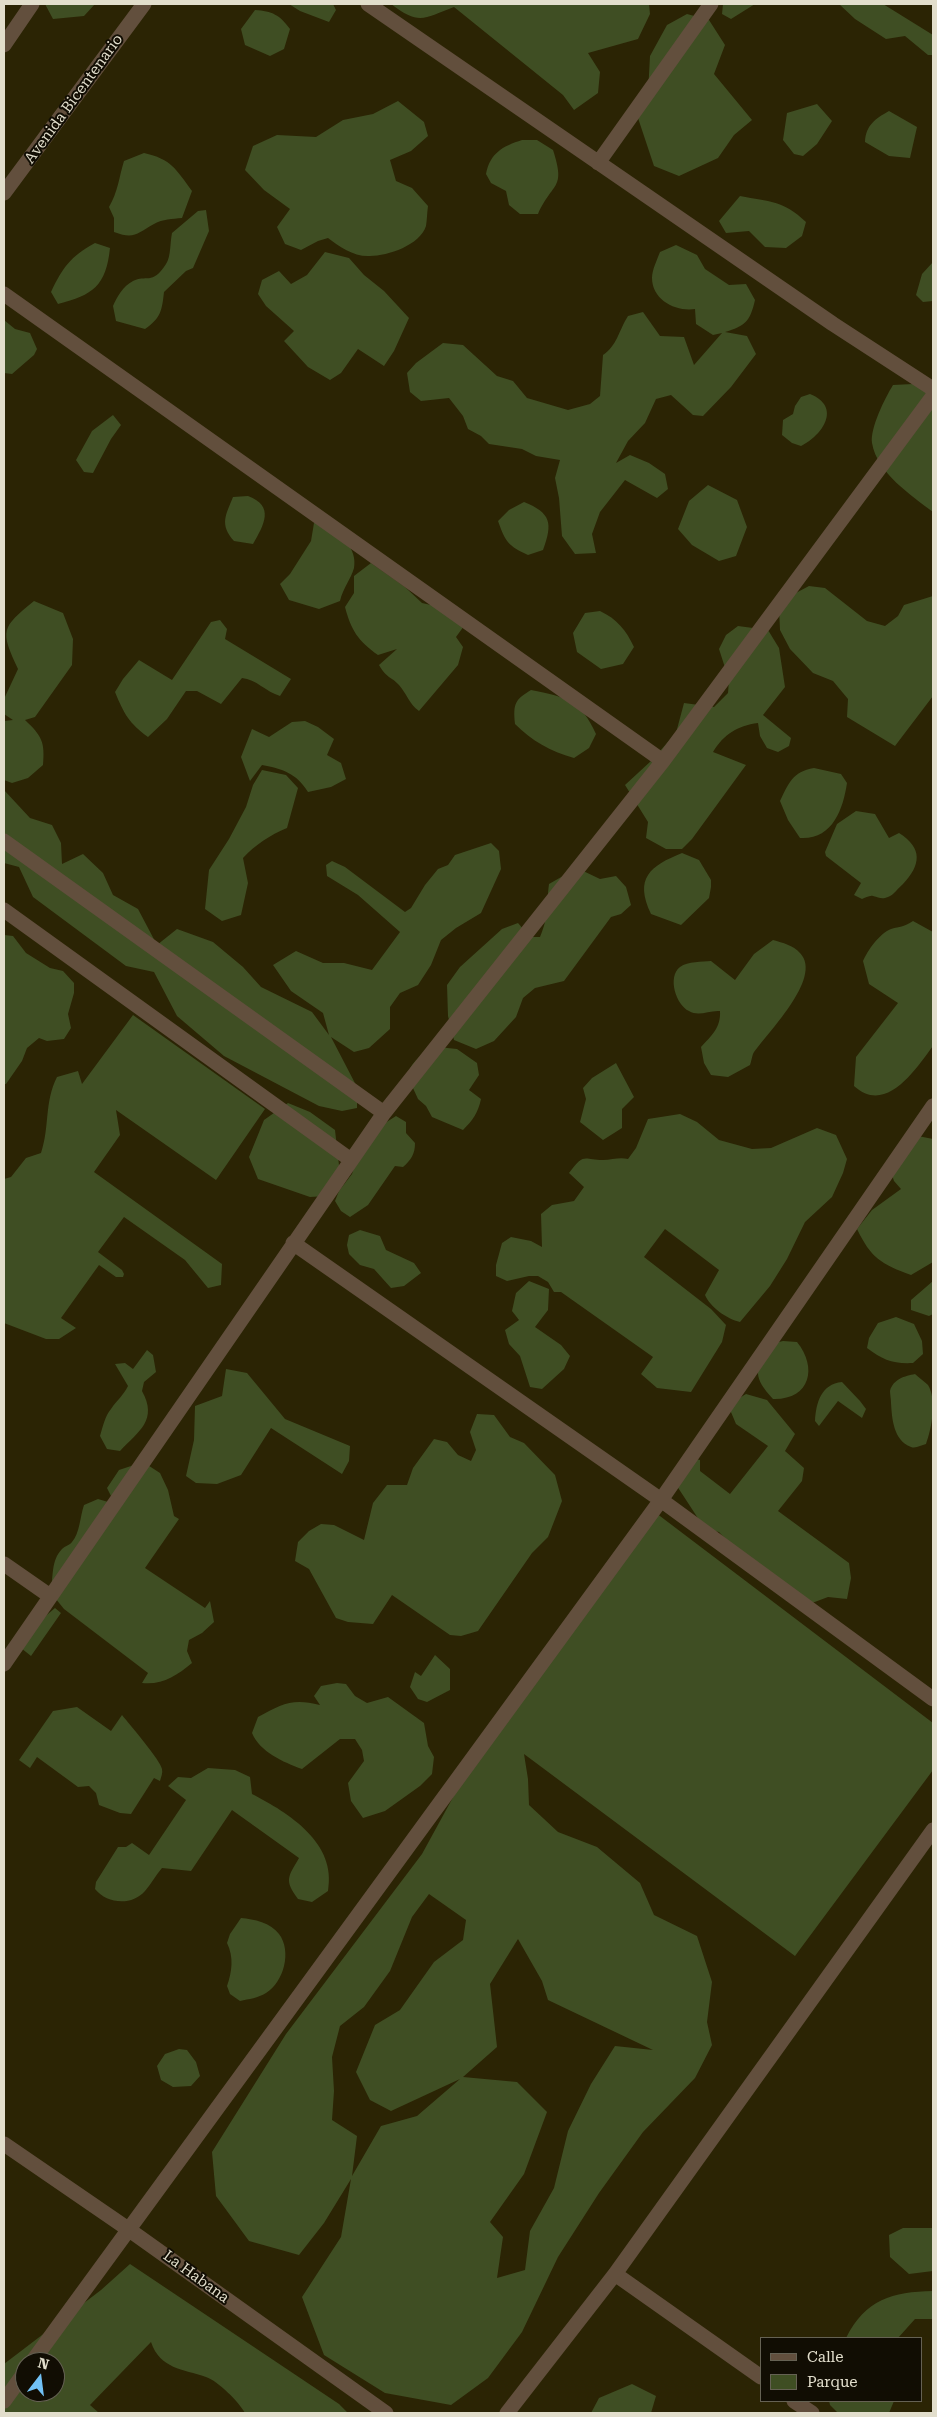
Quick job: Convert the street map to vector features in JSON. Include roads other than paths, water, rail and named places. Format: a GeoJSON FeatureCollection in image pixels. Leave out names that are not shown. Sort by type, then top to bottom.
{"type":"FeatureCollection","features":[{"type":"Feature","properties":{"kind":"street"},"geometry":{"type":"LineString","coordinates":[[4,45],[32,4]]}},
{"type":"Feature","properties":{"kind":"street","name":"Avenida Bicentenario"},"geometry":{"type":"LineString","coordinates":[[4,193],[144,4]]}},
{"type":"Feature","properties":{"kind":"street"},"geometry":{"type":"LineString","coordinates":[[368,4],[833,324],[933,389]]}},
{"type":"Feature","properties":{"kind":"street"},"geometry":{"type":"LineString","coordinates":[[598,163],[712,4]]}},
{"type":"Feature","properties":{"kind":"street"},"geometry":{"type":"LineString","coordinates":[[4,294],[663,761]]}},
{"type":"Feature","properties":{"kind":"street"},"geometry":{"type":"LineString","coordinates":[[4,1664],[384,1113],[663,761],[933,396]]}},
{"type":"Feature","properties":{"kind":"street"},"geometry":{"type":"LineString","coordinates":[[4,841],[384,1113]]}},
{"type":"Feature","properties":{"kind":"street"},"geometry":{"type":"LineString","coordinates":[[4,910],[351,1160]]}},
{"type":"Feature","properties":{"kind":"street"},"geometry":{"type":"LineString","coordinates":[[39,2352],[661,1500],[933,1106]]}},
{"type":"Feature","properties":{"kind":"street"},"geometry":{"type":"LineString","coordinates":[[293,1243],[661,1500],[933,1699]]}},
{"type":"Feature","properties":{"kind":"street"},"geometry":{"type":"LineString","coordinates":[[4,1564],[50,1596]]}},
{"type":"Feature","properties":{"kind":"street"},"geometry":{"type":"LineString","coordinates":[[507,2413],[615,2274],[933,1830]]}},
{"type":"Feature","properties":{"kind":"street","name":"La Habana"},"geometry":{"type":"LineString","coordinates":[[4,2144],[128,2229],[386,2413]]}},
{"type":"Feature","properties":{"kind":"street"},"geometry":{"type":"LineString","coordinates":[[615,2274],[760,2376]]}},
{"type":"Feature","properties":{"kind":"street"},"geometry":{"type":"LineString","coordinates":[[4,2401],[15,2386]]}},
{"type":"Feature","properties":{"kind":"street"},"geometry":{"type":"LineString","coordinates":[[796,2402],[812,2413]]}}]}
